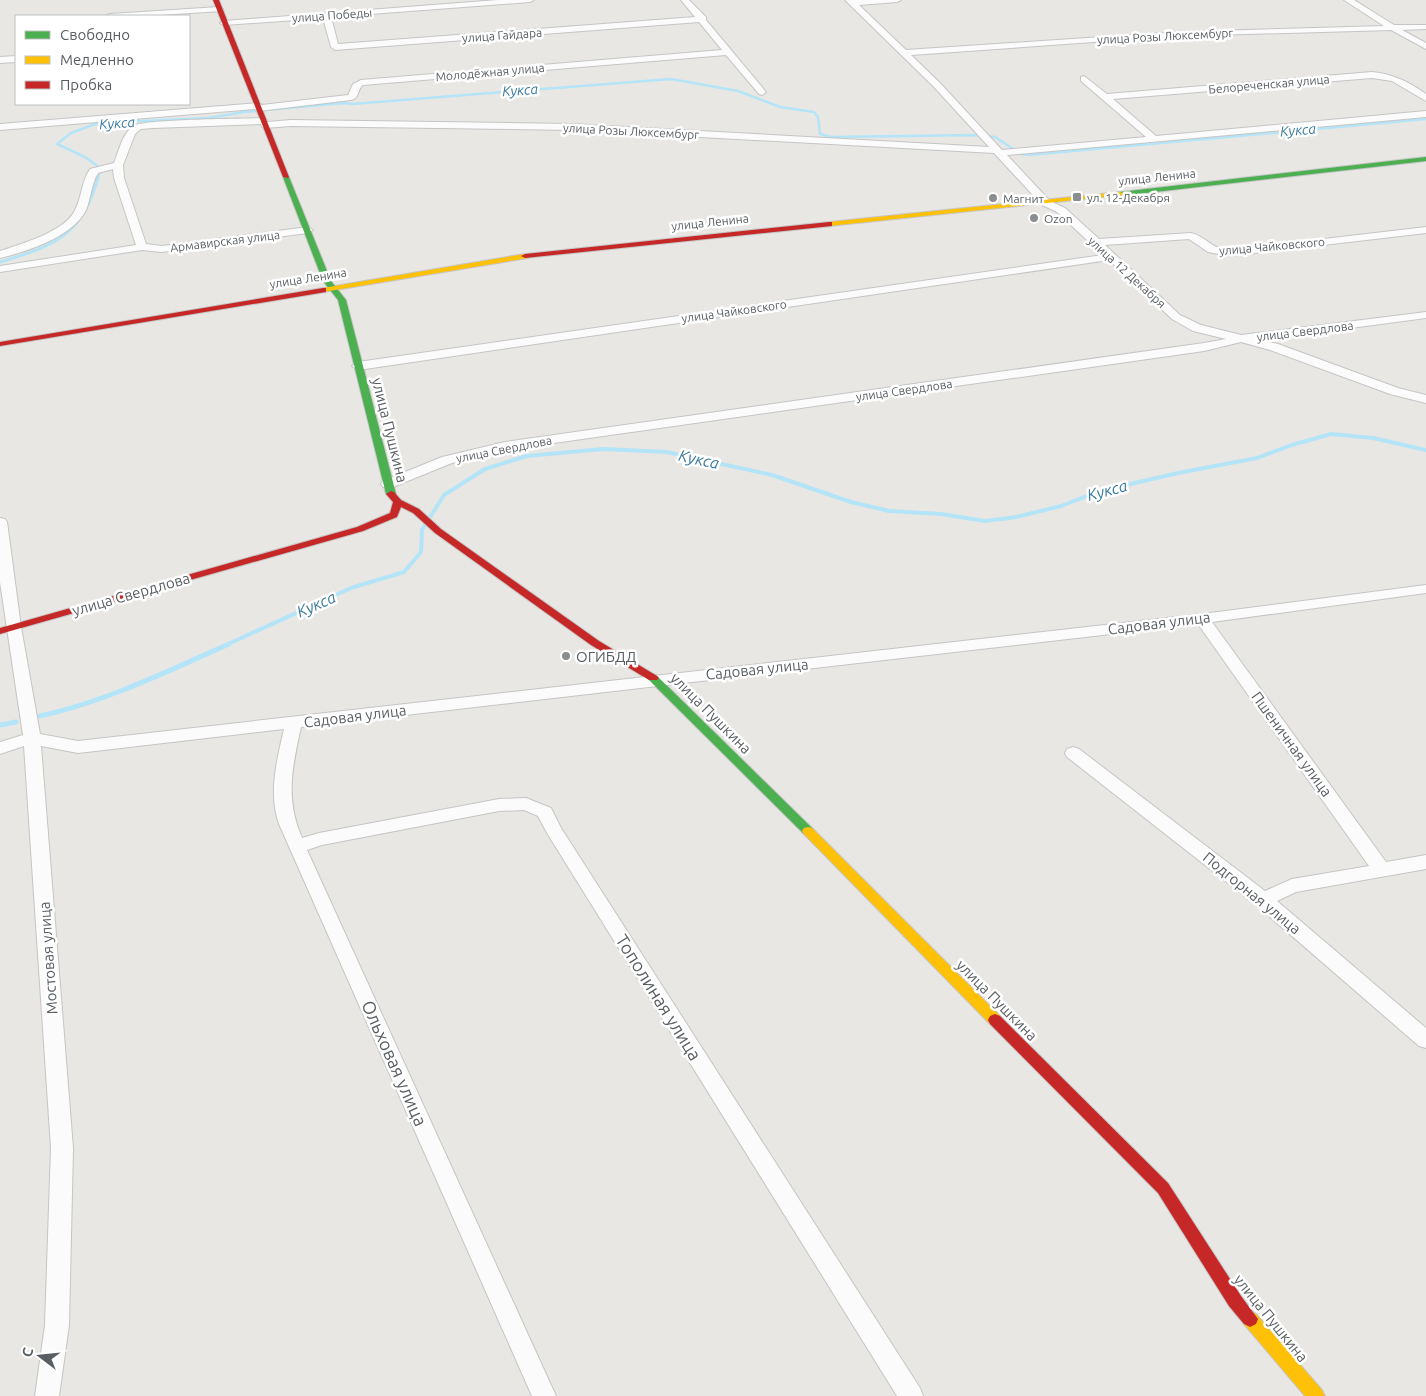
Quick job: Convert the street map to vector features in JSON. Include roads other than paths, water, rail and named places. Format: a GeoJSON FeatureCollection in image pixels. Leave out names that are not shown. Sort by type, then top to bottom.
{"type":"FeatureCollection","features":[{"type":"Feature","properties":{"kind":"street","name":"улица Победы"},"geometry":{"type":"LineString","coordinates":[[224,23],[530,0]]}},
{"type":"Feature","properties":{"kind":"street"},"geometry":{"type":"LineString","coordinates":[[685,0],[703,19],[762,92]]}},
{"type":"Feature","properties":{"kind":"street"},"geometry":{"type":"LineString","coordinates":[[851,2],[897,0]]}},
{"type":"Feature","properties":{"kind":"street"},"geometry":{"type":"LineString","coordinates":[[1348,0],[1385,21],[1390,28],[1426,46]]}},
{"type":"Feature","properties":{"kind":"street","name":"улица 12 Декабря"},"geometry":{"type":"LineString","coordinates":[[851,2],[981,130],[1046,203],[1060,210],[1176,317],[1197,328],[1274,346],[1394,391],[1426,399]]}},
{"type":"Feature","properties":{"kind":"street"},"geometry":{"type":"LineString","coordinates":[[145,15],[218,4]]}},
{"type":"Feature","properties":{"kind":"street","name":"улица Пушкина"},"geometry":{"type":"LineString","coordinates":[[218,4],[327,281],[342,300],[390,494],[397,503],[416,512],[438,531],[595,643],[657,680],[1163,1188],[1235,1301],[1316,1396]]}},
{"type":"Feature","properties":{"kind":"street","name":"улица Гайдара"},"geometry":{"type":"LineString","coordinates":[[326,15],[335,47],[703,19]]}},
{"type":"Feature","properties":{"kind":"street","name":"улица Розы Люксембург"},"geometry":{"type":"LineString","coordinates":[[904,53],[1178,34],[1426,27]]}},
{"type":"Feature","properties":{"kind":"street","name":"Молодёжная улица"},"geometry":{"type":"LineString","coordinates":[[261,114],[351,97],[356,86],[361,83],[730,52]]}},
{"type":"Feature","properties":{"kind":"street"},"geometry":{"type":"LineString","coordinates":[[0,60],[15,59]]}},
{"type":"Feature","properties":{"kind":"street","name":"Белореченская улица"},"geometry":{"type":"LineString","coordinates":[[1105,97],[1372,75],[1398,78],[1426,98]]}},
{"type":"Feature","properties":{"kind":"street"},"geometry":{"type":"LineString","coordinates":[[1084,79],[1154,138]]}},
{"type":"Feature","properties":{"kind":"street"},"geometry":{"type":"LineString","coordinates":[[142,247],[119,178],[118,166],[131,133],[138,127],[261,114]]}},
{"type":"Feature","properties":{"kind":"street","name":"улица Розы Люксембург"},"geometry":{"type":"LineString","coordinates":[[1,128],[261,114],[291,123],[572,127],[996,148]]}},
{"type":"Feature","properties":{"kind":"street"},"geometry":{"type":"LineString","coordinates":[[996,148],[1154,138],[1426,114]]}},
{"type":"Feature","properties":{"kind":"street","name":"улица Ленина"},"geometry":{"type":"LineString","coordinates":[[0,344],[526,256],[1046,203],[1426,159]]}},
{"type":"Feature","properties":{"kind":"street"},"geometry":{"type":"LineString","coordinates":[[0,255],[38,241],[67,224],[79,213],[89,177],[94,171],[118,166]]}},
{"type":"Feature","properties":{"kind":"street","name":"Армавирская улица"},"geometry":{"type":"LineString","coordinates":[[0,269],[142,247],[162,248],[308,230]]}},
{"type":"Feature","properties":{"kind":"street","name":"улица Чайковского"},"geometry":{"type":"LineString","coordinates":[[1094,243],[1191,236],[1198,239],[1209,250],[1229,253],[1426,230]]}},
{"type":"Feature","properties":{"kind":"street","name":"улица Чайковского"},"geometry":{"type":"LineString","coordinates":[[358,366],[1110,257]]}},
{"type":"Feature","properties":{"kind":"street","name":"улица Свердлова"},"geometry":{"type":"LineString","coordinates":[[388,484],[447,460],[505,446],[1204,347],[1240,339],[1426,315]]}},
{"type":"Feature","properties":{"kind":"street","name":"улица Свердлова"},"geometry":{"type":"LineString","coordinates":[[6,629],[360,530],[394,515],[397,503]]}},
{"type":"Feature","properties":{"kind":"street","name":"Мостовая улица"},"geometry":{"type":"LineString","coordinates":[[0,522],[6,629],[32,739],[62,1148],[57,1324],[47,1396]]}},
{"type":"Feature","properties":{"kind":"street","name":"Садовая улица"},"geometry":{"type":"LineString","coordinates":[[0,748],[32,739],[51,740],[78,747],[1202,619],[1426,590]]}},
{"type":"Feature","properties":{"kind":"street","name":"Пшеничная улица"},"geometry":{"type":"LineString","coordinates":[[1202,619],[1382,870]]}},
{"type":"Feature","properties":{"kind":"street","name":"Ольховая улица"},"geometry":{"type":"LineString","coordinates":[[294,723],[286,756],[283,790],[285,817],[544,1396]]}},
{"type":"Feature","properties":{"kind":"street","name":"Подгорная улица"},"geometry":{"type":"LineString","coordinates":[[1072,753],[1263,900],[1426,1040]]}},
{"type":"Feature","properties":{"kind":"street","name":"Тополиная улица"},"geometry":{"type":"LineString","coordinates":[[297,847],[320,839],[499,805],[526,804],[545,812],[553,828],[911,1396]]}},
{"type":"Feature","properties":{"kind":"street"},"geometry":{"type":"LineString","coordinates":[[1263,900],[1292,886],[1426,862]]}},
{"type":"Feature","properties":{"kind":"waterway","name":"Кукса"},"geometry":{"type":"LineString","coordinates":[[100,168],[85,157],[57,144],[71,133],[98,123],[208,118],[244,112],[344,103],[352,104],[671,79],[738,91],[780,107],[814,112],[818,117],[820,134],[832,137],[976,135],[995,137],[1015,150]]}},
{"type":"Feature","properties":{"kind":"waterway","name":"Кукса"},"geometry":{"type":"LineString","coordinates":[[1021,154],[1029,155],[1426,119]]}},
{"type":"Feature","properties":{"kind":"waterway","name":"Кукса"},"geometry":{"type":"LineString","coordinates":[[0,262],[21,256],[54,242],[77,223],[86,209],[100,171]]}},
{"type":"Feature","properties":{"kind":"waterway","name":"Кукса"},"geometry":{"type":"LineString","coordinates":[[226,645],[351,588],[404,572],[421,552],[422,530],[444,495],[485,469],[527,456],[603,449],[667,452],[772,475],[851,502],[889,511],[941,514],[985,521],[1016,517],[1061,506],[1100,491],[1178,473],[1257,458],[1292,445],[1331,434],[1373,438],[1426,450]]}},
{"type":"Feature","properties":{"kind":"waterway","name":"Кукса"},"geometry":{"type":"LineString","coordinates":[[40,716],[88,703],[112,694],[229,644]]}},
{"type":"Feature","properties":{"kind":"waterway","name":"Кукса"},"geometry":{"type":"LineString","coordinates":[[0,725],[16,722]]}},
{"type":"Feature","properties":{"kind":"place","name":"ул. 12-Декабря"},"geometry":{"type":"Point","coordinates":[1077,197]}},
{"type":"Feature","properties":{"kind":"place","name":"Магнит"},"geometry":{"type":"Point","coordinates":[993,198]}},
{"type":"Feature","properties":{"kind":"place","name":"Ozon"},"geometry":{"type":"Point","coordinates":[1034,218]}},
{"type":"Feature","properties":{"kind":"place","name":"ОГИБДД"},"geometry":{"type":"Point","coordinates":[566,656]}}]}
